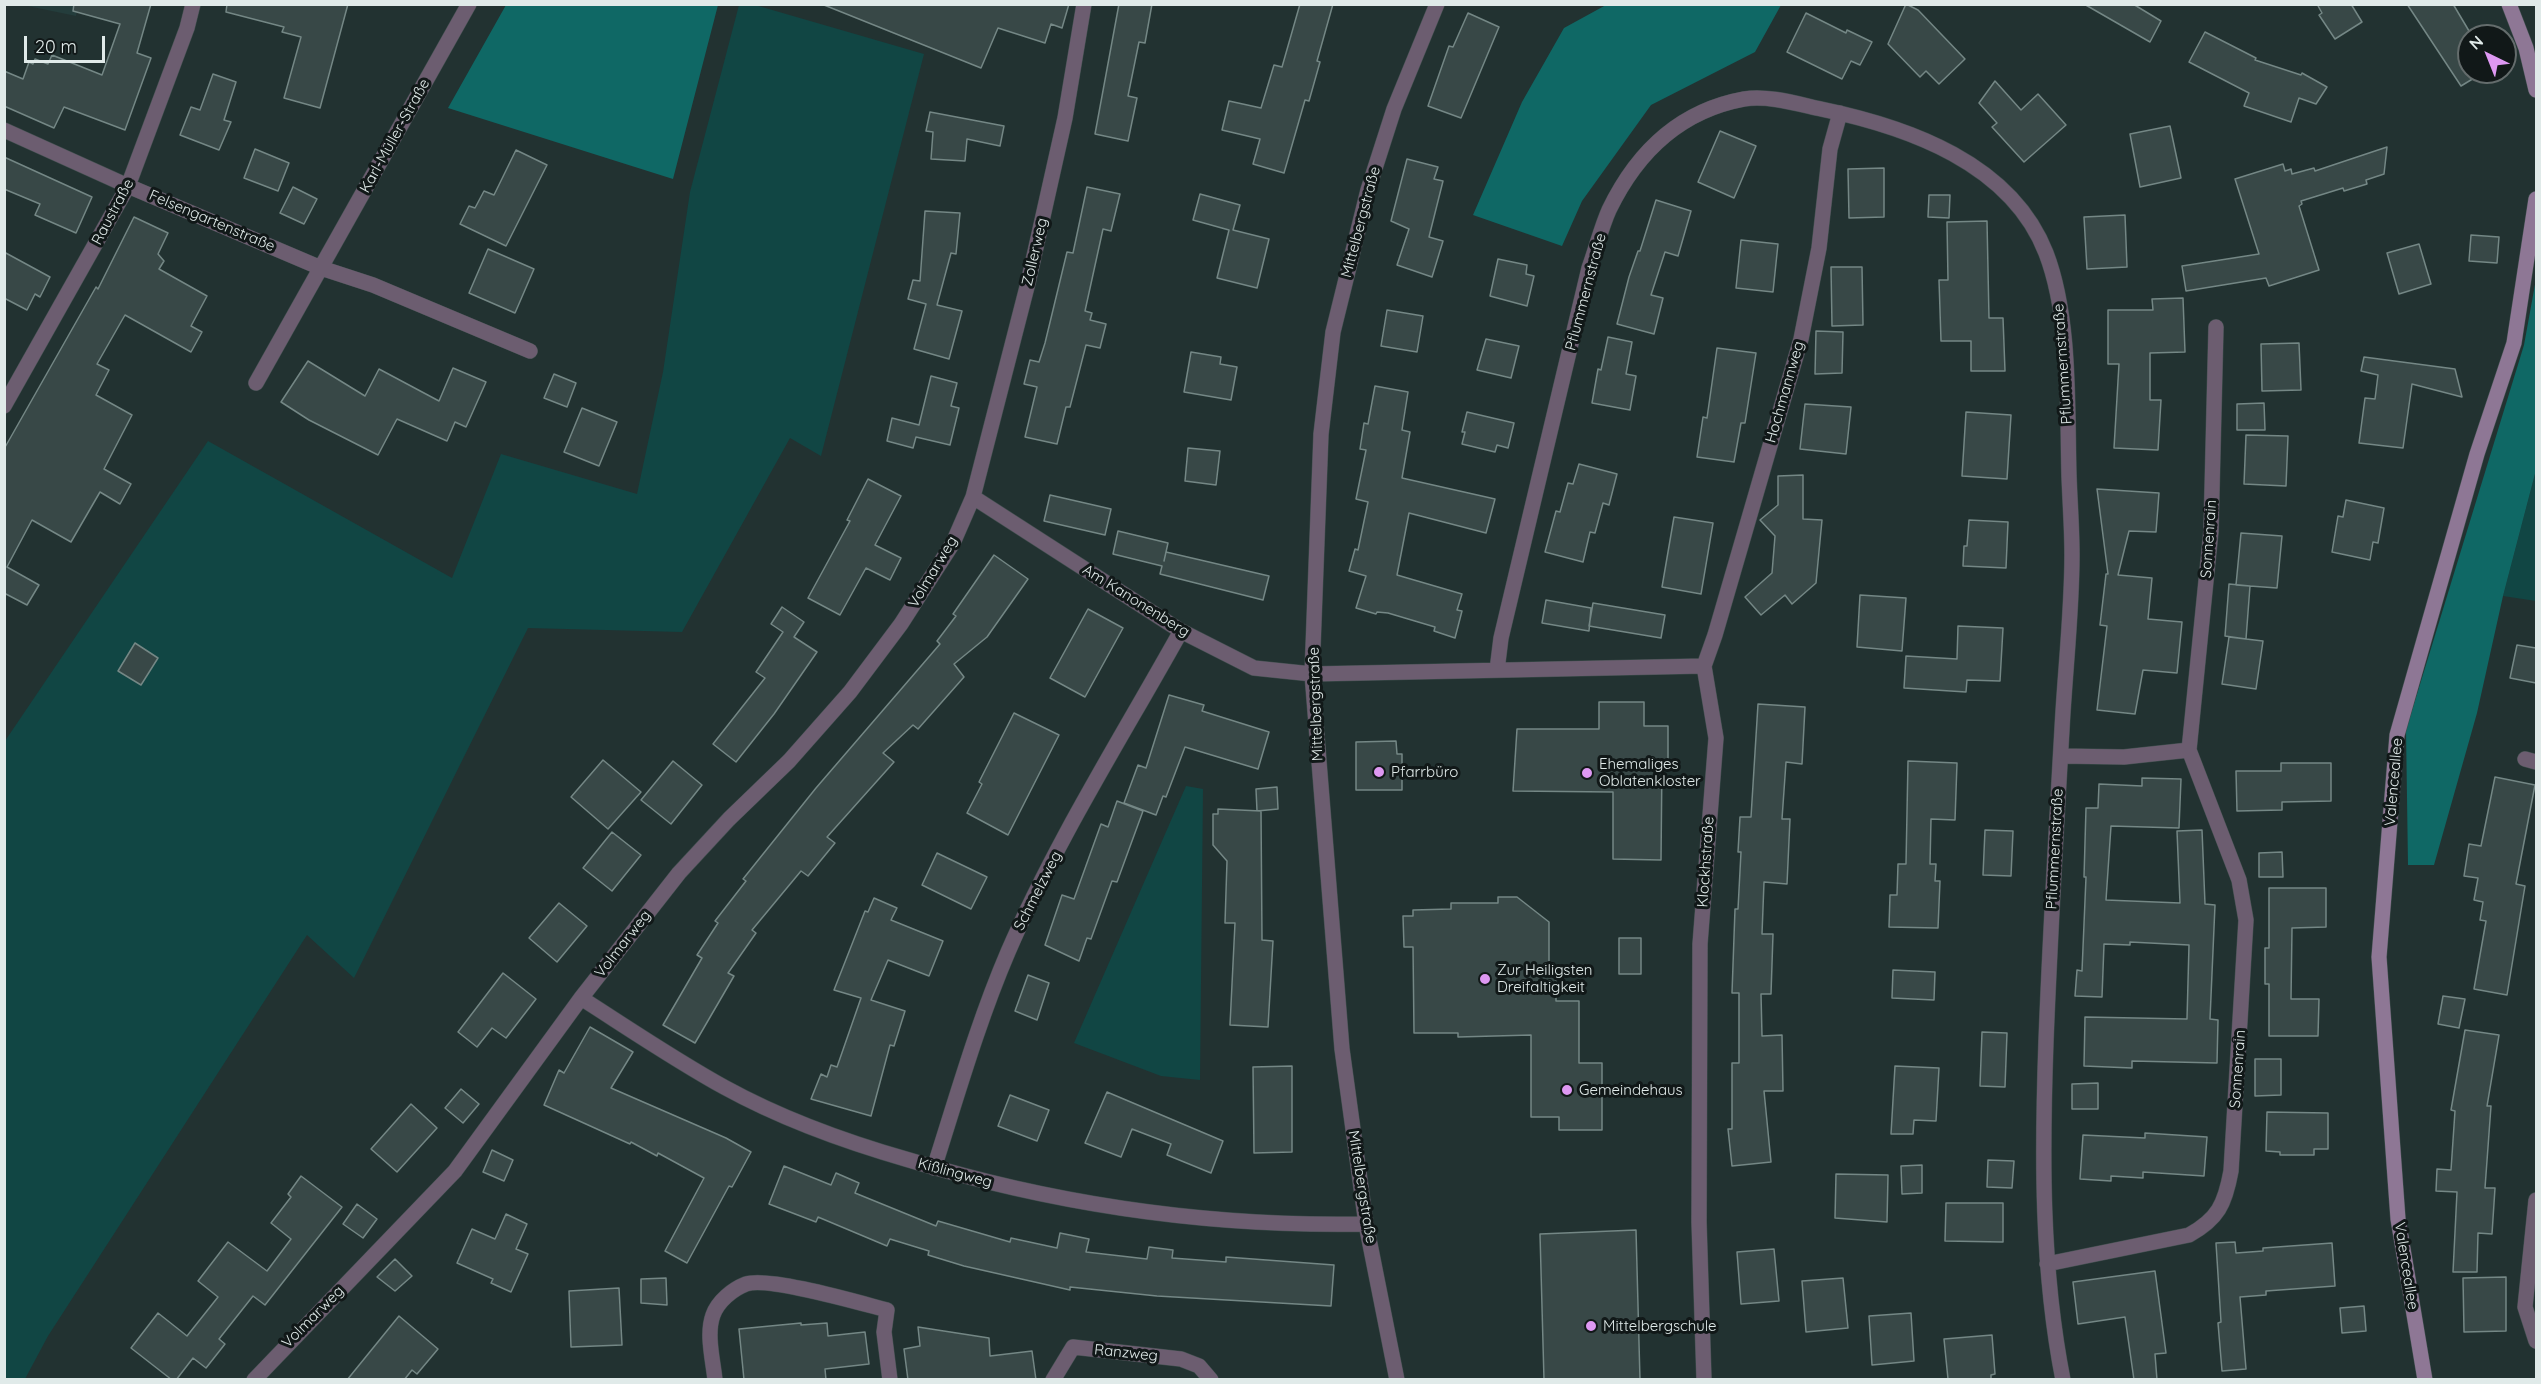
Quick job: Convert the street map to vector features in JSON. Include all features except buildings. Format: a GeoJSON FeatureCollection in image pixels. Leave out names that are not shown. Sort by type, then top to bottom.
{"type":"FeatureCollection","features":[{"type":"Feature","properties":{"kind":"street","name":"Raustraße"},"geometry":{"type":"LineString","coordinates":[[4,406],[128,186],[187,28],[193,4]]}},
{"type":"Feature","properties":{"kind":"street","name":"Karl-Müller-Straße"},"geometry":{"type":"LineString","coordinates":[[255,383],[469,4]]}},
{"type":"Feature","properties":{"kind":"street","name":"Zollerweg"},"geometry":{"type":"LineString","coordinates":[[973,497],[1028,283],[1065,118],[1084,4]]}},
{"type":"Feature","properties":{"kind":"street","name":"Mittelbergstraße"},"geometry":{"type":"LineString","coordinates":[[1397,1380],[1366,1224],[1342,1049],[1312,674],[1321,434],[1333,332],[1368,190],[1394,109],[1437,4]]}},
{"type":"Feature","properties":{"kind":"street"},"geometry":{"type":"LineString","coordinates":[[2508,4],[2526,48],[2536,90]]}},
{"type":"Feature","properties":{"kind":"street","name":"Pflummernstraße"},"geometry":{"type":"LineString","coordinates":[[1497,670],[1501,638],[1589,268],[1608,212],[1631,172],[1657,141],[1679,123],[1707,108],[1750,98],[1795,103],[1894,128],[1938,147],[1975,167],[2006,190],[2031,221],[2046,253],[2060,300],[2066,386],[2072,557],[2043,1114],[2047,1264],[2053,1329],[2063,1380]]}},
{"type":"Feature","properties":{"kind":"street","name":"Hochmannweg"},"geometry":{"type":"LineString","coordinates":[[1704,666],[1801,339],[1819,248],[1830,149],[1840,113]]}},
{"type":"Feature","properties":{"kind":"street","name":"Felsengartenstraße"},"geometry":{"type":"LineString","coordinates":[[4,130],[128,186],[321,268]]}},
{"type":"Feature","properties":{"kind":"street","name":"Valenceallee"},"geometry":{"type":"LineString","coordinates":[[2425,1380],[2398,1219],[2379,957],[2397,735],[2477,454],[2514,343],[2536,199]]}},
{"type":"Feature","properties":{"kind":"street"},"geometry":{"type":"LineString","coordinates":[[321,268],[373,285],[530,351]]}},
{"type":"Feature","properties":{"kind":"street","name":"Sonnenrain"},"geometry":{"type":"LineString","coordinates":[[2047,1264],[2189,1235],[2207,1225],[2220,1209],[2227,1193],[2236,1105],[2246,920],[2239,880],[2189,750],[2211,531],[2216,327]]}},
{"type":"Feature","properties":{"kind":"street","name":"Am Kanonenberg"},"geometry":{"type":"LineString","coordinates":[[973,497],[1181,631],[1254,668],[1312,674]]}},
{"type":"Feature","properties":{"kind":"street","name":"Volmarweg"},"geometry":{"type":"LineString","coordinates":[[254,1380],[455,1171],[581,998],[679,873],[729,819],[789,761],[850,692],[901,624],[953,543],[973,497]]}},
{"type":"Feature","properties":{"kind":"street","name":"Schmelzweg"},"geometry":{"type":"LineString","coordinates":[[934,1168],[982,1020],[1008,952],[1044,875],[1181,631]]}},
{"type":"Feature","properties":{"kind":"street"},"geometry":{"type":"LineString","coordinates":[[1312,674],[1704,666]]}},
{"type":"Feature","properties":{"kind":"street","name":"Klockhstraße"},"geometry":{"type":"LineString","coordinates":[[1704,666],[1716,738],[1700,944],[1699,1222],[1704,1380]]}},
{"type":"Feature","properties":{"kind":"street"},"geometry":{"type":"LineString","coordinates":[[2061,756],[2124,757],[2189,750]]}},
{"type":"Feature","properties":{"kind":"street","name":"Kißlingweg"},"geometry":{"type":"LineString","coordinates":[[581,998],[724,1087],[792,1119],[862,1146],[934,1168],[1014,1189],[1174,1216],[1322,1225],[1366,1224]]}},
{"type":"Feature","properties":{"kind":"street"},"geometry":{"type":"LineString","coordinates":[[2536,1200],[2524,1307],[2536,1341]]}},
{"type":"Feature","properties":{"kind":"street"},"geometry":{"type":"LineString","coordinates":[[716,1380],[710,1342],[713,1314],[728,1293],[747,1283],[771,1283],[887,1310],[884,1332],[890,1380]]}},
{"type":"Feature","properties":{"kind":"street","name":"Ranzweg"},"geometry":{"type":"LineString","coordinates":[[1053,1380],[1073,1347],[1181,1359],[1199,1366],[1211,1380]]}},
{"type":"Feature","properties":{"kind":"shaded area"},"geometry":{"type":"Polygon","coordinates":[[[23,5],[78,5],[76,16],[23,5]]]}},
{"type":"Feature","properties":{"kind":"shaded area"},"geometry":{"type":"Polygon","coordinates":[[[506,5],[718,5],[673,179],[448,108],[506,5]]]}},
{"type":"Feature","properties":{"kind":"shaded area"},"geometry":{"type":"Polygon","coordinates":[[[739,5],[755,5],[924,54],[821,456],[790,438],[682,632],[528,628],[354,978],[307,935],[48,1336],[25,1379],[5,1380],[5,741],[208,441],[452,578],[501,454],[637,494],[663,372],[690,192],[739,5]]]}},
{"type":"Feature","properties":{"kind":"shaded area"},"geometry":{"type":"Polygon","coordinates":[[[1606,5],[1781,5],[1755,52],[1651,105],[1582,201],[1562,246],[1473,215],[1522,102],[1564,28],[1606,5]]]}},
{"type":"Feature","properties":{"kind":"shaded area"},"geometry":{"type":"Polygon","coordinates":[[[2536,279],[2536,470],[2503,596],[2477,713],[2434,865],[2408,865],[2406,730],[2524,345],[2536,279]]]}},
{"type":"Feature","properties":{"kind":"shaded area"},"geometry":{"type":"Polygon","coordinates":[[[2536,470],[2536,601],[2503,596],[2536,470]]]}},
{"type":"Feature","properties":{"kind":"shaded area"},"geometry":{"type":"Polygon","coordinates":[[[1186,786],[1203,789],[1200,1080],[1161,1076],[1074,1043],[1186,786]]]}},
{"type":"Feature","properties":{"kind":"place","name":"Pfarrbüro"},"geometry":{"type":"Point","coordinates":[1379,772]}},
{"type":"Feature","properties":{"kind":"place","name":"Ehemaliges Oblatenkloster"},"geometry":{"type":"Point","coordinates":[1587,773]}},
{"type":"Feature","properties":{"kind":"place","name":"Zur Heiligsten Dreifaltigkeit"},"geometry":{"type":"Point","coordinates":[1485,979]}},
{"type":"Feature","properties":{"kind":"place","name":"Gemeindehaus"},"geometry":{"type":"Point","coordinates":[1567,1090]}},
{"type":"Feature","properties":{"kind":"place","name":"Mittelbergschule"},"geometry":{"type":"Point","coordinates":[1591,1326]}}]}
